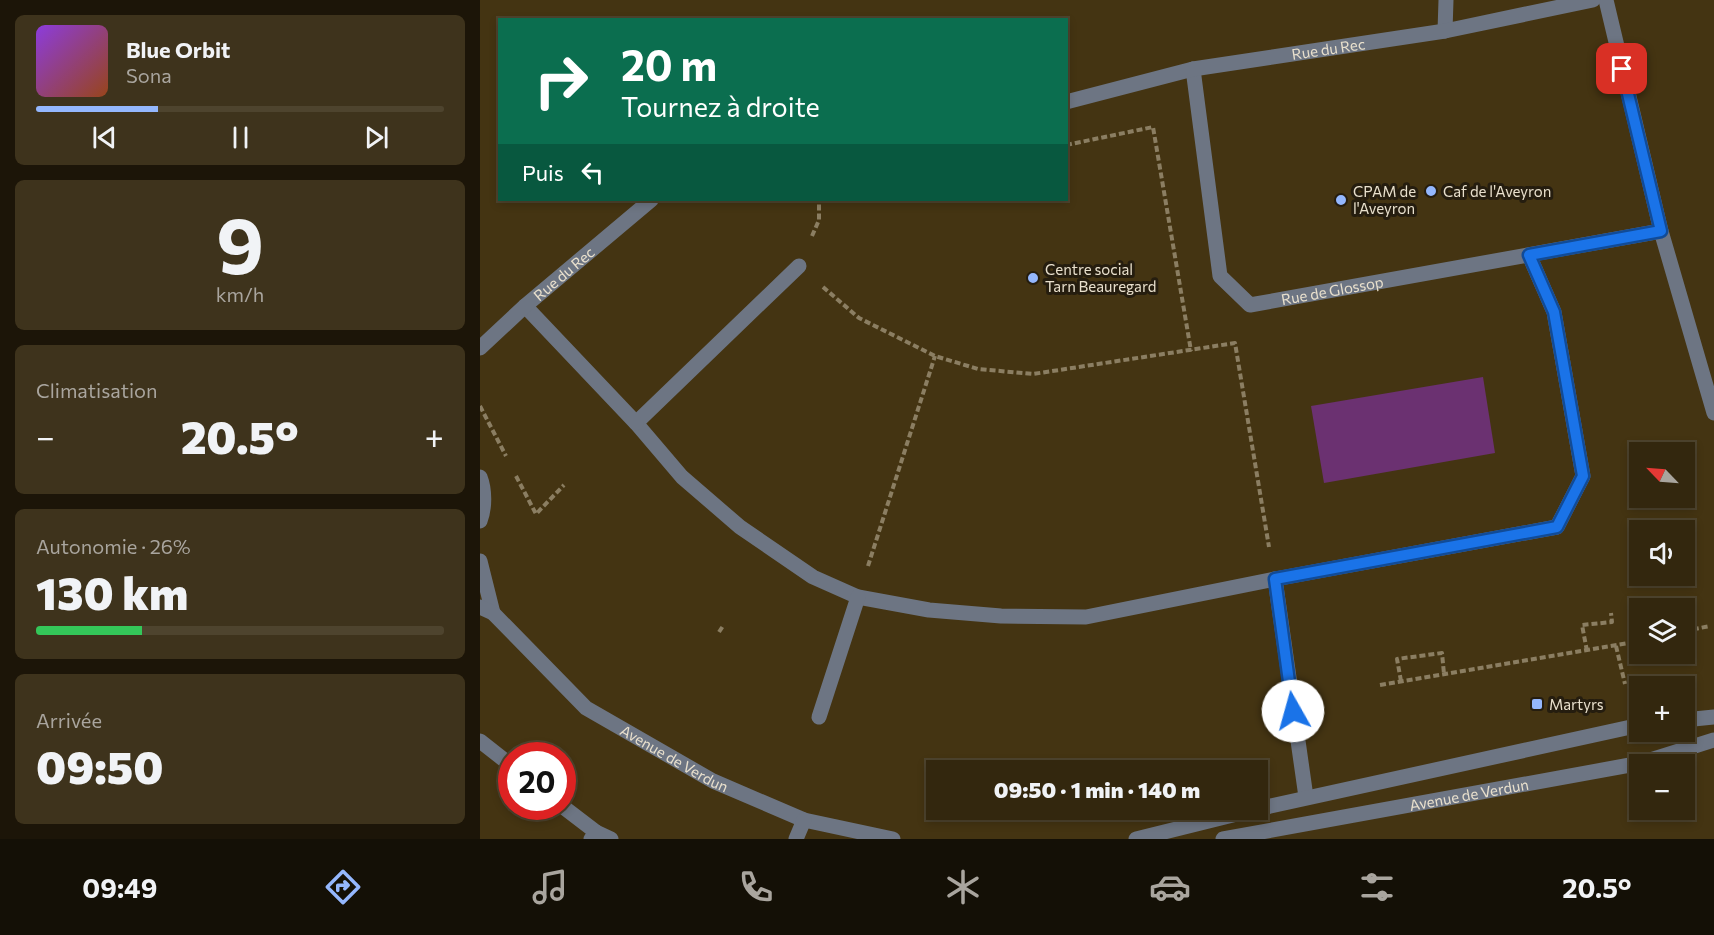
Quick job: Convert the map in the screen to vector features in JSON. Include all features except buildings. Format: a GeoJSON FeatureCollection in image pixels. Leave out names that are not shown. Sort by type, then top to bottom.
{"type":"FeatureCollection","features":[{"type":"Feature","properties":{"kind":"street"},"geometry":{"type":"LineString","coordinates":[[1445,31],[1446,0]]}},
{"type":"Feature","properties":{"kind":"street","name":"Rue du Rec"},"geometry":{"type":"LineString","coordinates":[[1068,101],[1193,69],[1445,31],[1593,0]]}},
{"type":"Feature","properties":{"kind":"street"},"geometry":{"type":"LineString","coordinates":[[1606,0],[1661,231],[1714,412]]}},
{"type":"Feature","properties":{"kind":"street","name":"Rue de Glossop"},"geometry":{"type":"LineString","coordinates":[[1193,69],[1220,276],[1250,305],[1661,231]]}},
{"type":"Feature","properties":{"kind":"street","name":"Rue du Rec"},"geometry":{"type":"LineString","coordinates":[[480,348],[525,306],[650,201]]}},
{"type":"Feature","properties":{"kind":"street"},"geometry":{"type":"LineString","coordinates":[[525,306],[636,423],[682,477],[740,527],[813,577],[858,597],[929,610],[1001,616],[1086,617],[1275,579],[1557,527],[1583,476],[1554,312],[1529,255]]}},
{"type":"Feature","properties":{"kind":"street"},"geometry":{"type":"LineString","coordinates":[[636,423],[799,266]]}},
{"type":"Feature","properties":{"kind":"street"},"geometry":{"type":"LineString","coordinates":[[480,477],[483,485],[483,513],[480,521]]}},
{"type":"Feature","properties":{"kind":"street","name":"Avenue de Verdun"},"geometry":{"type":"LineString","coordinates":[[480,561],[486,610],[586,708],[713,782],[804,820],[893,839]]}},
{"type":"Feature","properties":{"kind":"street"},"geometry":{"type":"LineString","coordinates":[[1275,579],[1306,797]]}},
{"type":"Feature","properties":{"kind":"street"},"geometry":{"type":"LineString","coordinates":[[819,717],[858,597]]}},
{"type":"Feature","properties":{"kind":"street"},"geometry":{"type":"LineString","coordinates":[[1695,719],[1714,717]]}},
{"type":"Feature","properties":{"kind":"street","name":"Avenue de Verdun"},"geometry":{"type":"LineString","coordinates":[[1268,806],[1629,727]]}},
{"type":"Feature","properties":{"kind":"street","name":"Avenue de Verdun"},"geometry":{"type":"LineString","coordinates":[[1223,839],[1641,763],[1714,740]]}},
{"type":"Feature","properties":{"kind":"street"},"geometry":{"type":"LineString","coordinates":[[480,741],[498,755]]}},
{"type":"Feature","properties":{"kind":"street"},"geometry":{"type":"LineString","coordinates":[[576,819],[593,835],[611,839]]}},
{"type":"Feature","properties":{"kind":"street"},"geometry":{"type":"LineString","coordinates":[[795,839],[804,820]]}},
{"type":"Feature","properties":{"kind":"street","name":"Avenue de Verdun"},"geometry":{"type":"LineString","coordinates":[[1136,839],[1211,820]]}},
{"type":"Feature","properties":{"kind":"path"},"geometry":{"type":"LineString","coordinates":[[1068,145],[1153,127],[1191,351]]}},
{"type":"Feature","properties":{"kind":"path"},"geometry":{"type":"LineString","coordinates":[[819,201],[819,220],[799,266],[859,318],[935,356],[978,369],[1033,375],[1235,343],[1275,579]]}},
{"type":"Feature","properties":{"kind":"path"},"geometry":{"type":"LineString","coordinates":[[858,597],[935,356]]}},
{"type":"Feature","properties":{"kind":"path"},"geometry":{"type":"LineString","coordinates":[[536,514],[564,485]]}},
{"type":"Feature","properties":{"kind":"path"},"geometry":{"type":"LineString","coordinates":[[1587,651],[1582,625],[1612,622],[1611,613]]}},
{"type":"Feature","properties":{"kind":"path"},"geometry":{"type":"LineString","coordinates":[[719,632],[723,626]]}},
{"type":"Feature","properties":{"kind":"path"},"geometry":{"type":"LineString","coordinates":[[1695,629],[1710,626]]}},
{"type":"Feature","properties":{"kind":"path"},"geometry":{"type":"LineString","coordinates":[[1380,684],[1629,643]]}},
{"type":"Feature","properties":{"kind":"path"},"geometry":{"type":"LineString","coordinates":[[1616,646],[1625,684]]}},
{"type":"Feature","properties":{"kind":"path"},"geometry":{"type":"LineString","coordinates":[[1415,648],[1416,656]]}},
{"type":"Feature","properties":{"kind":"path"},"geometry":{"type":"LineString","coordinates":[[1401,681],[1397,659],[1442,653],[1444,674]]}},
{"type":"Feature","properties":{"kind":"shaded area"},"geometry":{"type":"Polygon","coordinates":[[[1483,377],[1495,453],[1324,483],[1311,406],[1483,377]]]}},
{"type":"Feature","properties":{"kind":"place","name":"Caf de l'Aveyron"},"geometry":{"type":"Point","coordinates":[1431,191]}},
{"type":"Feature","properties":{"kind":"place","name":"CPAM de l'Aveyron"},"geometry":{"type":"Point","coordinates":[1341,200]}},
{"type":"Feature","properties":{"kind":"place","name":"Centre social Tarn Beauregard"},"geometry":{"type":"Point","coordinates":[1033,278]}},
{"type":"Feature","properties":{"kind":"place","name":"Martyrs"},"geometry":{"type":"Point","coordinates":[1537,704]}},
{"type":"Feature","properties":{"kind":"route"},"geometry":{"type":"LineString","coordinates":[[1293,711],[1275,579],[1557,527],[1583,476],[1554,312],[1529,255],[1661,231],[1622,69]]}}]}
